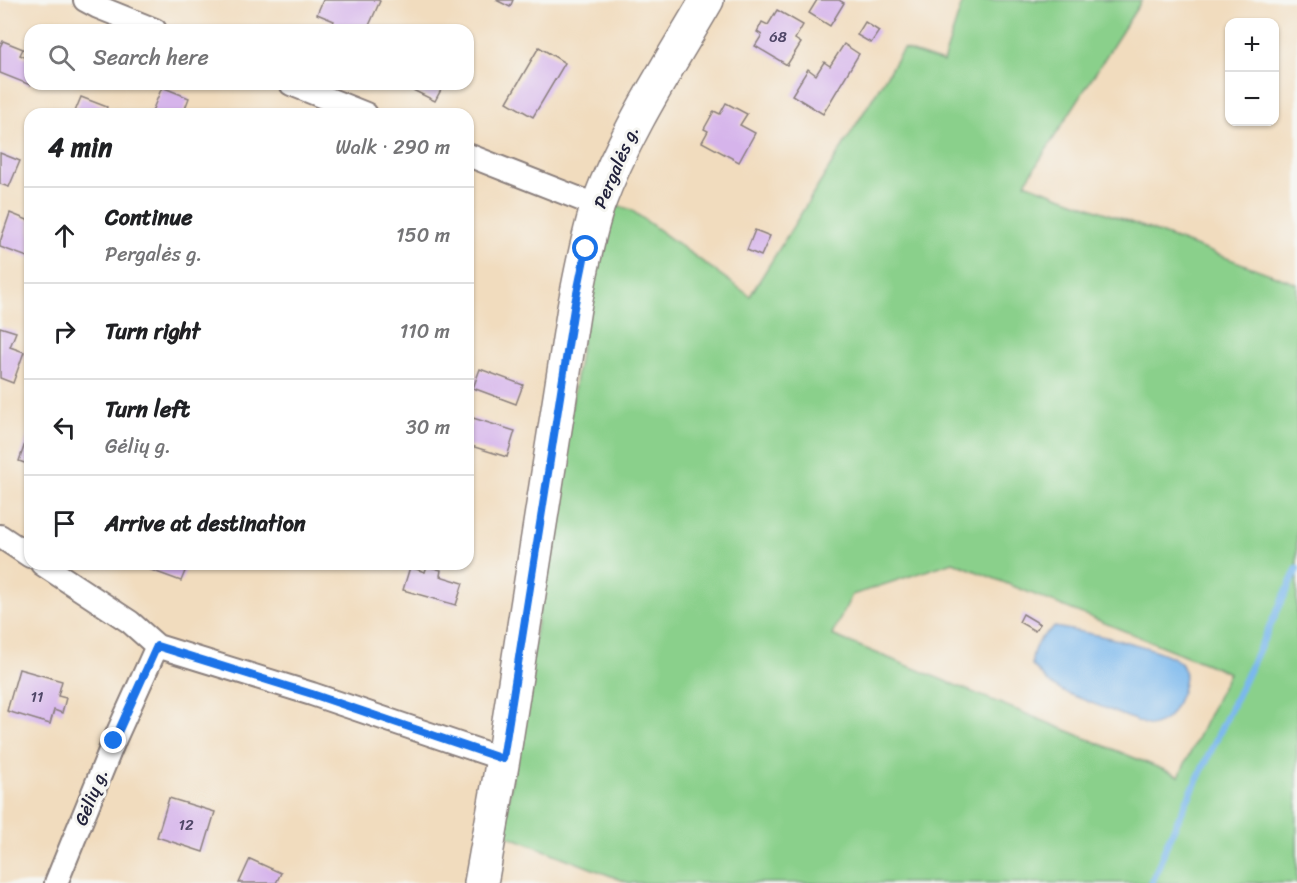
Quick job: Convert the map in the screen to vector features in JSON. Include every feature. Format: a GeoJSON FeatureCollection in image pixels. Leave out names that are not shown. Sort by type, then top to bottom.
{"type":"FeatureCollection","features":[{"type":"Feature","properties":{"kind":"main road","name":"Pergalės g."},"geometry":{"type":"LineString","coordinates":[[481,883],[503,759],[574,308],[586,249],[598,207],[624,143],[655,86],[707,0]]}},
{"type":"Feature","properties":{"kind":"street"},"geometry":{"type":"LineString","coordinates":[[85,0],[140,24]]}},
{"type":"Feature","properties":{"kind":"street"},"geometry":{"type":"LineString","coordinates":[[306,90],[351,108]]}},
{"type":"Feature","properties":{"kind":"street"},"geometry":{"type":"LineString","coordinates":[[474,157],[598,207]]}},
{"type":"Feature","properties":{"kind":"street"},"geometry":{"type":"LineString","coordinates":[[0,536],[24,552]]}},
{"type":"Feature","properties":{"kind":"street"},"geometry":{"type":"LineString","coordinates":[[51,570],[130,622],[157,646],[312,694],[503,759]]}},
{"type":"Feature","properties":{"kind":"street","name":"Gėlių g."},"geometry":{"type":"LineString","coordinates":[[56,883],[114,741],[157,646]]}},
{"type":"Feature","properties":{"kind":"green space"},"geometry":{"type":"Polygon","coordinates":[[[963,0],[1142,0],[1025,183],[1297,284],[1297,883],[629,883],[503,834],[589,297],[614,204],[631,210],[750,296],[903,49],[943,62],[963,0]],[[953,562],[852,595],[832,635],[1179,776],[1229,673],[953,562]]]}},
{"type":"Feature","properties":{"kind":"water"},"geometry":{"type":"Polygon","coordinates":[[[1055,627],[1123,641],[1161,652],[1175,659],[1182,665],[1185,678],[1182,692],[1171,714],[1160,723],[1150,726],[1064,692],[1050,684],[1032,665],[1032,659],[1038,643],[1055,627]]]}},
{"type":"Feature","properties":{"kind":"building"},"geometry":{"type":"Polygon","coordinates":[[[323,0],[380,1],[370,24],[333,24],[334,21],[317,14],[323,0]]]}},
{"type":"Feature","properties":{"kind":"building"},"geometry":{"type":"Polygon","coordinates":[[[496,0],[513,0],[510,7],[496,0]]]}},
{"type":"Feature","properties":{"kind":"building"},"geometry":{"type":"Polygon","coordinates":[[[817,0],[839,0],[844,3],[830,26],[809,13],[817,0]]]}},
{"type":"Feature","properties":{"kind":"building"},"geometry":{"type":"Polygon","coordinates":[[[777,10],[803,25],[795,39],[801,43],[787,65],[755,46],[762,35],[757,32],[762,22],[768,25],[777,10]]]}},
{"type":"Feature","properties":{"kind":"building"},"geometry":{"type":"Polygon","coordinates":[[[865,22],[879,31],[871,43],[857,35],[865,22]]]}},
{"type":"Feature","properties":{"kind":"building"},"geometry":{"type":"Polygon","coordinates":[[[3,41],[23,49],[20,55],[24,57],[24,83],[0,73],[0,47],[3,41]]]}},
{"type":"Feature","properties":{"kind":"building"},"geometry":{"type":"Polygon","coordinates":[[[844,44],[859,54],[823,114],[792,95],[808,69],[816,75],[824,62],[830,66],[844,44]]]}},
{"type":"Feature","properties":{"kind":"building"},"geometry":{"type":"Polygon","coordinates":[[[539,47],[565,63],[533,117],[507,102],[539,47]]]}},
{"type":"Feature","properties":{"kind":"building"},"geometry":{"type":"Polygon","coordinates":[[[161,90],[169,90],[189,98],[185,108],[153,108],[161,90]]]}},
{"type":"Feature","properties":{"kind":"building"},"geometry":{"type":"Polygon","coordinates":[[[413,90],[441,90],[435,101],[413,90]]]}},
{"type":"Feature","properties":{"kind":"building"},"geometry":{"type":"Polygon","coordinates":[[[81,97],[107,107],[107,108],[76,108],[81,97]]]}},
{"type":"Feature","properties":{"kind":"building"},"geometry":{"type":"Polygon","coordinates":[[[726,103],[747,114],[740,125],[755,133],[739,162],[702,142],[708,131],[704,129],[714,111],[720,114],[726,103]]]}},
{"type":"Feature","properties":{"kind":"building"},"geometry":{"type":"Polygon","coordinates":[[[0,153],[20,161],[9,187],[0,184],[0,153]]]}},
{"type":"Feature","properties":{"kind":"building"},"geometry":{"type":"Polygon","coordinates":[[[10,213],[24,219],[24,256],[0,247],[10,213]]]}},
{"type":"Feature","properties":{"kind":"building"},"geometry":{"type":"Polygon","coordinates":[[[755,230],[770,236],[761,256],[747,250],[755,230]]]}},
{"type":"Feature","properties":{"kind":"building"},"geometry":{"type":"Polygon","coordinates":[[[0,327],[16,332],[10,347],[24,352],[13,383],[0,378],[0,327]]]}},
{"type":"Feature","properties":{"kind":"building"},"geometry":{"type":"Polygon","coordinates":[[[480,369],[523,385],[516,404],[474,388],[480,369]]]}},
{"type":"Feature","properties":{"kind":"building"},"geometry":{"type":"Polygon","coordinates":[[[474,418],[515,431],[507,457],[474,447],[474,418]]]}},
{"type":"Feature","properties":{"kind":"building"},"geometry":{"type":"Polygon","coordinates":[[[24,446],[24,463],[19,461],[24,446]]]}},
{"type":"Feature","properties":{"kind":"building"},"geometry":{"type":"Polygon","coordinates":[[[151,570],[186,570],[181,581],[151,570]]]}},
{"type":"Feature","properties":{"kind":"building"},"geometry":{"type":"Polygon","coordinates":[[[409,570],[425,572],[426,570],[441,570],[440,576],[463,583],[456,605],[403,590],[409,570]]]}},
{"type":"Feature","properties":{"kind":"building"},"geometry":{"type":"Polygon","coordinates":[[[1023,614],[1040,624],[1035,631],[1019,622],[1023,614]]]}},
{"type":"Feature","properties":{"kind":"building"},"geometry":{"type":"Polygon","coordinates":[[[19,669],[62,681],[58,696],[66,698],[62,713],[54,710],[50,724],[7,711],[19,669]]]}},
{"type":"Feature","properties":{"kind":"building"},"geometry":{"type":"Polygon","coordinates":[[[169,798],[215,812],[203,852],[157,837],[169,798]]]}},
{"type":"Feature","properties":{"kind":"building"},"geometry":{"type":"Polygon","coordinates":[[[250,859],[281,873],[276,883],[239,883],[250,859]]]}},
{"type":"Feature","properties":{"kind":"waterway"},"geometry":{"type":"LineString","coordinates":[[1152,883],[1169,839],[1297,569]]}},
{"type":"Feature","properties":{"kind":"route"},"geometry":{"type":"LineString","coordinates":[[114,741],[157,646],[312,694],[503,759],[574,308],[586,249]]}}]}
